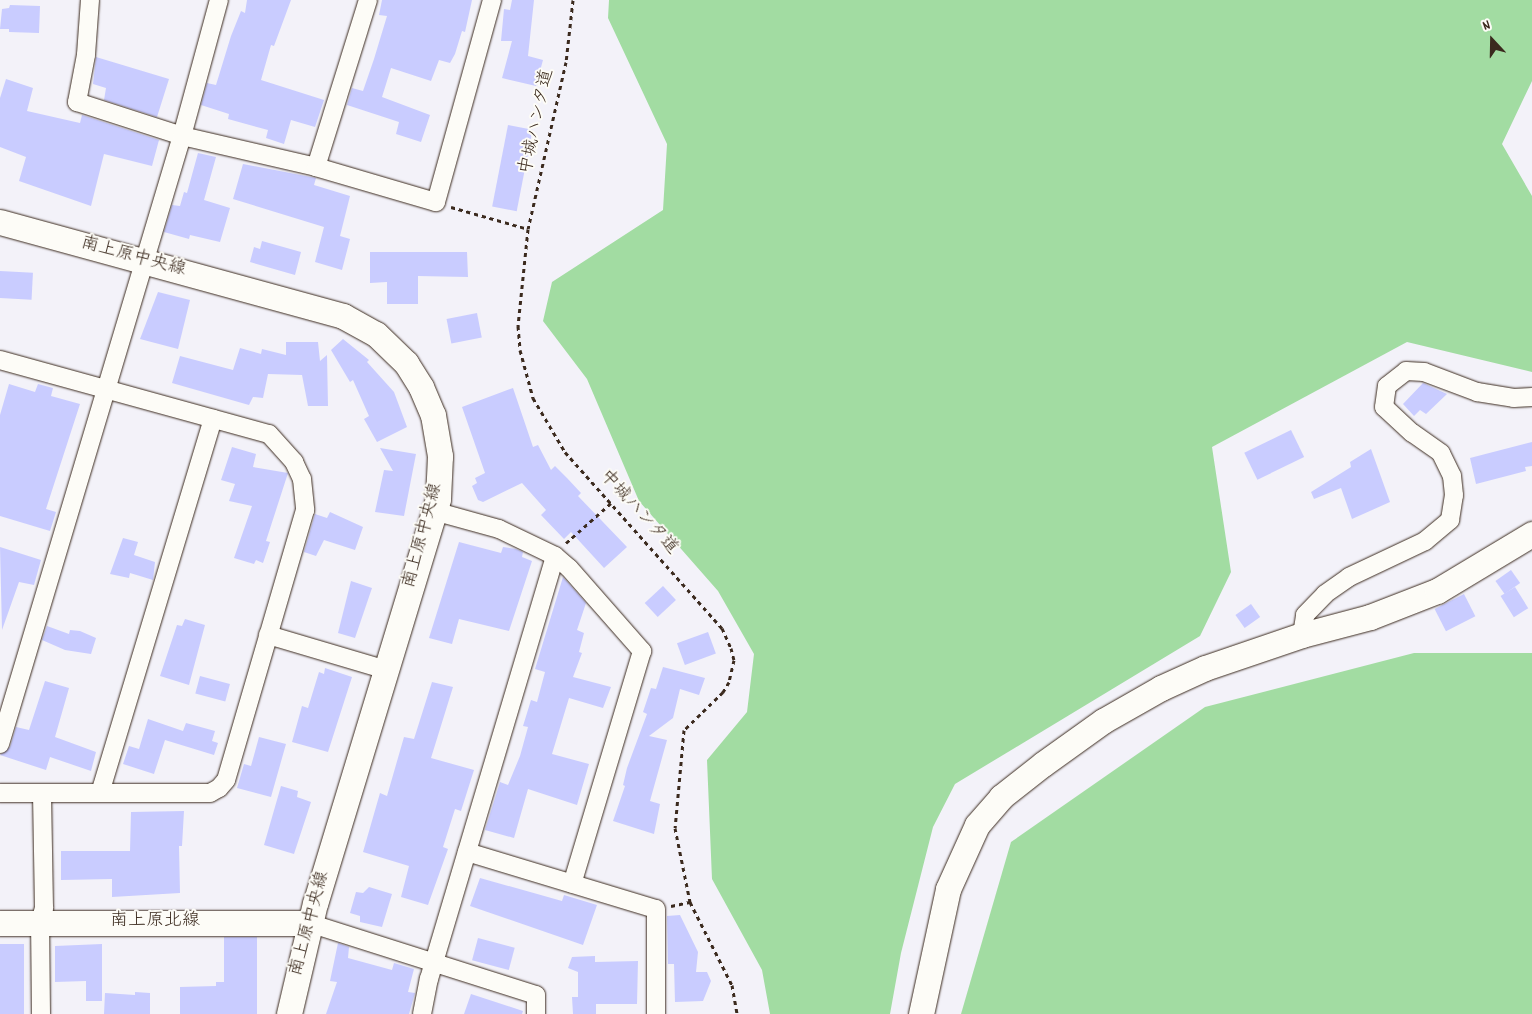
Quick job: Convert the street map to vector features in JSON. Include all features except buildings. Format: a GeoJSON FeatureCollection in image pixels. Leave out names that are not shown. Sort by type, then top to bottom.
{"type":"FeatureCollection","features":[{"type":"Feature","properties":{"kind":"street"},"geometry":{"type":"LineString","coordinates":[[90,0],[86,55],[77,102],[182,136],[316,167],[436,202],[492,0]]}},
{"type":"Feature","properties":{"kind":"street"},"geometry":{"type":"LineString","coordinates":[[0,744],[142,261],[182,136],[219,0]]}},
{"type":"Feature","properties":{"kind":"street"},"geometry":{"type":"LineString","coordinates":[[316,167],[368,0]]}},
{"type":"Feature","properties":{"kind":"street","name":"南上原中央線"},"geometry":{"type":"LineString","coordinates":[[0,222],[343,316],[376,334],[414,375],[432,415],[441,469],[434,511],[309,923],[289,1014]]}},
{"type":"Feature","properties":{"kind":"street"},"geometry":{"type":"LineString","coordinates":[[0,360],[269,434],[285,448],[302,479],[305,510],[226,780],[219,788],[210,793],[0,793]]}},
{"type":"Feature","properties":{"kind":"street"},"geometry":{"type":"LineString","coordinates":[[1302,635],[1305,615],[1325,594],[1349,577],[1425,541],[1450,520],[1454,495],[1452,476],[1445,461],[1441,453],[1412,433],[1384,407],[1387,386],[1406,371],[1424,372],[1477,392],[1514,398],[1532,397]]}},
{"type":"Feature","properties":{"kind":"street"},"geometry":{"type":"LineString","coordinates":[[100,793],[213,419]]}},
{"type":"Feature","properties":{"kind":"street"},"geometry":{"type":"LineString","coordinates":[[434,511],[499,529],[555,556],[569,568],[642,651],[572,884]]}},
{"type":"Feature","properties":{"kind":"street"},"geometry":{"type":"LineString","coordinates":[[920,1014],[948,889],[977,825],[1001,797],[1103,721],[1161,688],[1205,668],[1302,635],[1370,617],[1437,591],[1532,534]]}},
{"type":"Feature","properties":{"kind":"street"},"geometry":{"type":"LineString","coordinates":[[422,1014],[435,961],[555,556]]}},
{"type":"Feature","properties":{"kind":"street"},"geometry":{"type":"LineString","coordinates":[[268,635],[386,670]]}},
{"type":"Feature","properties":{"kind":"street"},"geometry":{"type":"LineString","coordinates":[[41,1014],[40,922],[44,908],[42,793]]}},
{"type":"Feature","properties":{"kind":"street"},"geometry":{"type":"LineString","coordinates":[[468,852],[656,910],[656,1014]]}},
{"type":"Feature","properties":{"kind":"street","name":"南上原北線"},"geometry":{"type":"LineString","coordinates":[[0,923],[309,923]]}},
{"type":"Feature","properties":{"kind":"street"},"geometry":{"type":"LineString","coordinates":[[309,923],[435,961],[536,995],[536,1014]]}},
{"type":"Feature","properties":{"kind":"path","name":"中城ハンタ道"},"geometry":{"type":"LineString","coordinates":[[573,0],[566,62],[528,229],[518,326],[525,373],[537,405],[564,452],[722,628],[731,648],[734,660],[726,687],[684,730],[675,828],[690,902],[732,985],[737,1014]]}},
{"type":"Feature","properties":{"kind":"path"},"geometry":{"type":"LineString","coordinates":[[436,202],[528,229]]}},
{"type":"Feature","properties":{"kind":"path"},"geometry":{"type":"LineString","coordinates":[[555,556],[560,548],[610,503]]}},
{"type":"Feature","properties":{"kind":"green space"},"geometry":{"type":"Polygon","coordinates":[[[609,0],[1532,0],[1532,81],[1502,144],[1532,196],[1532,372],[1407,342],[1212,447],[1231,572],[1200,636],[955,784],[933,827],[901,953],[890,1014],[770,1014],[762,970],[712,879],[707,760],[747,712],[754,654],[718,591],[639,501],[587,379],[543,321],[552,282],[663,210],[667,144],[608,18],[609,0]]]}},
{"type":"Feature","properties":{"kind":"green space"},"geometry":{"type":"Polygon","coordinates":[[[1414,653],[1532,653],[1532,1014],[961,1014],[1011,842],[1205,707],[1414,653]]]}}]}
